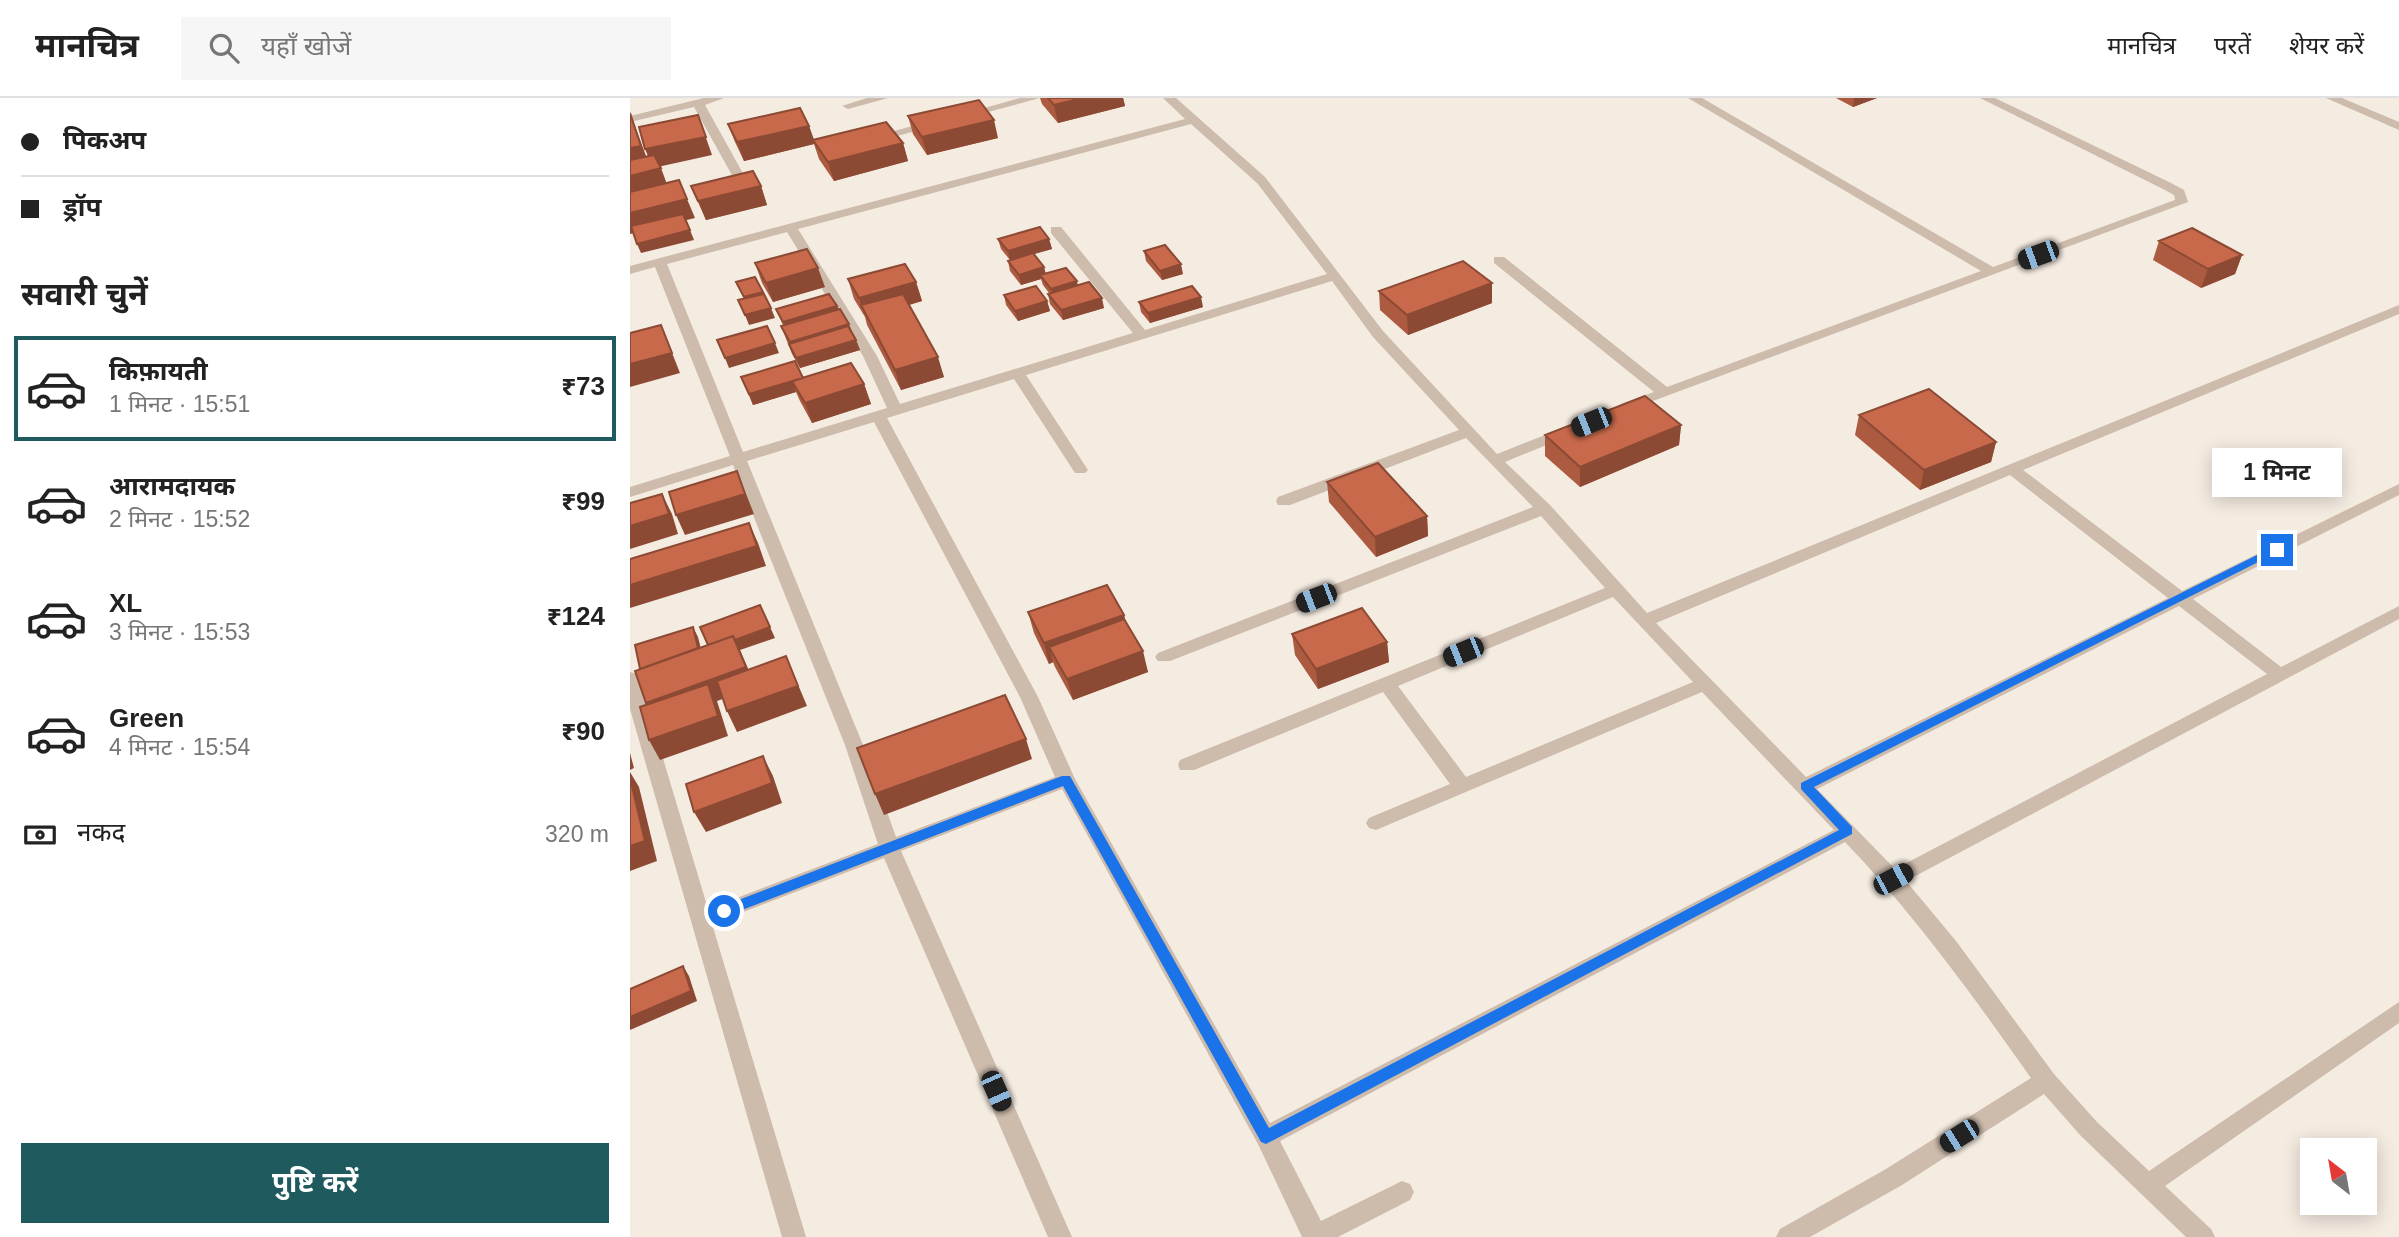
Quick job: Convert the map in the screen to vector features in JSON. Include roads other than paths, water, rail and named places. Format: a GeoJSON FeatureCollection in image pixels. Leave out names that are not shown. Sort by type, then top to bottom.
{"type":"FeatureCollection","features":[{"type":"Feature","properties":{"kind":"street"},"geometry":{"type":"LineString","coordinates":[[630,119],[718,98]]}},
{"type":"Feature","properties":{"kind":"street"},"geometry":{"type":"LineString","coordinates":[[848,106],[882,98]]}},
{"type":"Feature","properties":{"kind":"street"},"geometry":{"type":"LineString","coordinates":[[957,117],[1034,98]]}},
{"type":"Feature","properties":{"kind":"street"},"geometry":{"type":"LineString","coordinates":[[1169,98],[1261,180],[1378,334],[1495,461],[1544,509],[1644,621],[1893,879],[1949,947],[2046,1081],[2090,1129],[2203,1237]]}},
{"type":"Feature","properties":{"kind":"street"},"geometry":{"type":"LineString","coordinates":[[1694,98],[1992,272]]}},
{"type":"Feature","properties":{"kind":"street"},"geometry":{"type":"LineString","coordinates":[[1615,412],[2177,205],[2183,198],[2167,186],[1986,98]]}},
{"type":"Feature","properties":{"kind":"street"},"geometry":{"type":"LineString","coordinates":[[2332,98],[2399,126]]}},
{"type":"Feature","properties":{"kind":"street"},"geometry":{"type":"LineString","coordinates":[[698,103],[744,186]]}},
{"type":"Feature","properties":{"kind":"street"},"geometry":{"type":"LineString","coordinates":[[630,270],[1193,120]]}},
{"type":"Feature","properties":{"kind":"street"},"geometry":{"type":"LineString","coordinates":[[866,140],[944,121]]}},
{"type":"Feature","properties":{"kind":"street"},"geometry":{"type":"LineString","coordinates":[[790,226],[870,356],[887,413],[1029,696],[1066,780],[1266,1137],[1315,1236],[1402,1192]]}},
{"type":"Feature","properties":{"kind":"street"},"geometry":{"type":"LineString","coordinates":[[1056,230],[1142,335]]}},
{"type":"Feature","properties":{"kind":"street"},"geometry":{"type":"LineString","coordinates":[[1499,260],[1664,392]]}},
{"type":"Feature","properties":{"kind":"street"},"geometry":{"type":"LineString","coordinates":[[659,262],[854,746],[890,849],[1060,1237]]}},
{"type":"Feature","properties":{"kind":"street"},"geometry":{"type":"LineString","coordinates":[[630,492],[1334,276]]}},
{"type":"Feature","properties":{"kind":"street"},"geometry":{"type":"LineString","coordinates":[[1644,621],[2399,309]]}},
{"type":"Feature","properties":{"kind":"street"},"geometry":{"type":"LineString","coordinates":[[1017,373],[1080,470]]}},
{"type":"Feature","properties":{"kind":"street"},"geometry":{"type":"LineString","coordinates":[[1495,461],[1579,426]]}},
{"type":"Feature","properties":{"kind":"street"},"geometry":{"type":"LineString","coordinates":[[1284,501],[1468,432]]}},
{"type":"Feature","properties":{"kind":"street"},"geometry":{"type":"LineString","coordinates":[[2013,470],[2279,674]]}},
{"type":"Feature","properties":{"kind":"street"},"geometry":{"type":"LineString","coordinates":[[1806,786],[2399,489]]}},
{"type":"Feature","properties":{"kind":"street"},"geometry":{"type":"LineString","coordinates":[[1164,657],[1544,509]]}},
{"type":"Feature","properties":{"kind":"street"},"geometry":{"type":"LineString","coordinates":[[1187,765],[1616,590]]}},
{"type":"Feature","properties":{"kind":"street"},"geometry":{"type":"LineString","coordinates":[[1893,879],[2399,612]]}},
{"type":"Feature","properties":{"kind":"street"},"geometry":{"type":"LineString","coordinates":[[630,678],[794,1237]]}},
{"type":"Feature","properties":{"kind":"street"},"geometry":{"type":"LineString","coordinates":[[1386,683],[1462,786]]}},
{"type":"Feature","properties":{"kind":"street"},"geometry":{"type":"LineString","coordinates":[[1376,823],[1705,684]]}},
{"type":"Feature","properties":{"kind":"street"},"geometry":{"type":"LineString","coordinates":[[700,920],[1066,780]]}},
{"type":"Feature","properties":{"kind":"street"},"geometry":{"type":"LineString","coordinates":[[1266,1137],[1847,831]]}},
{"type":"Feature","properties":{"kind":"street"},"geometry":{"type":"LineString","coordinates":[[2147,1185],[2399,1011]]}},
{"type":"Feature","properties":{"kind":"street"},"geometry":{"type":"LineString","coordinates":[[1788,1237],[1894,1177],[2046,1081]]}}]}
